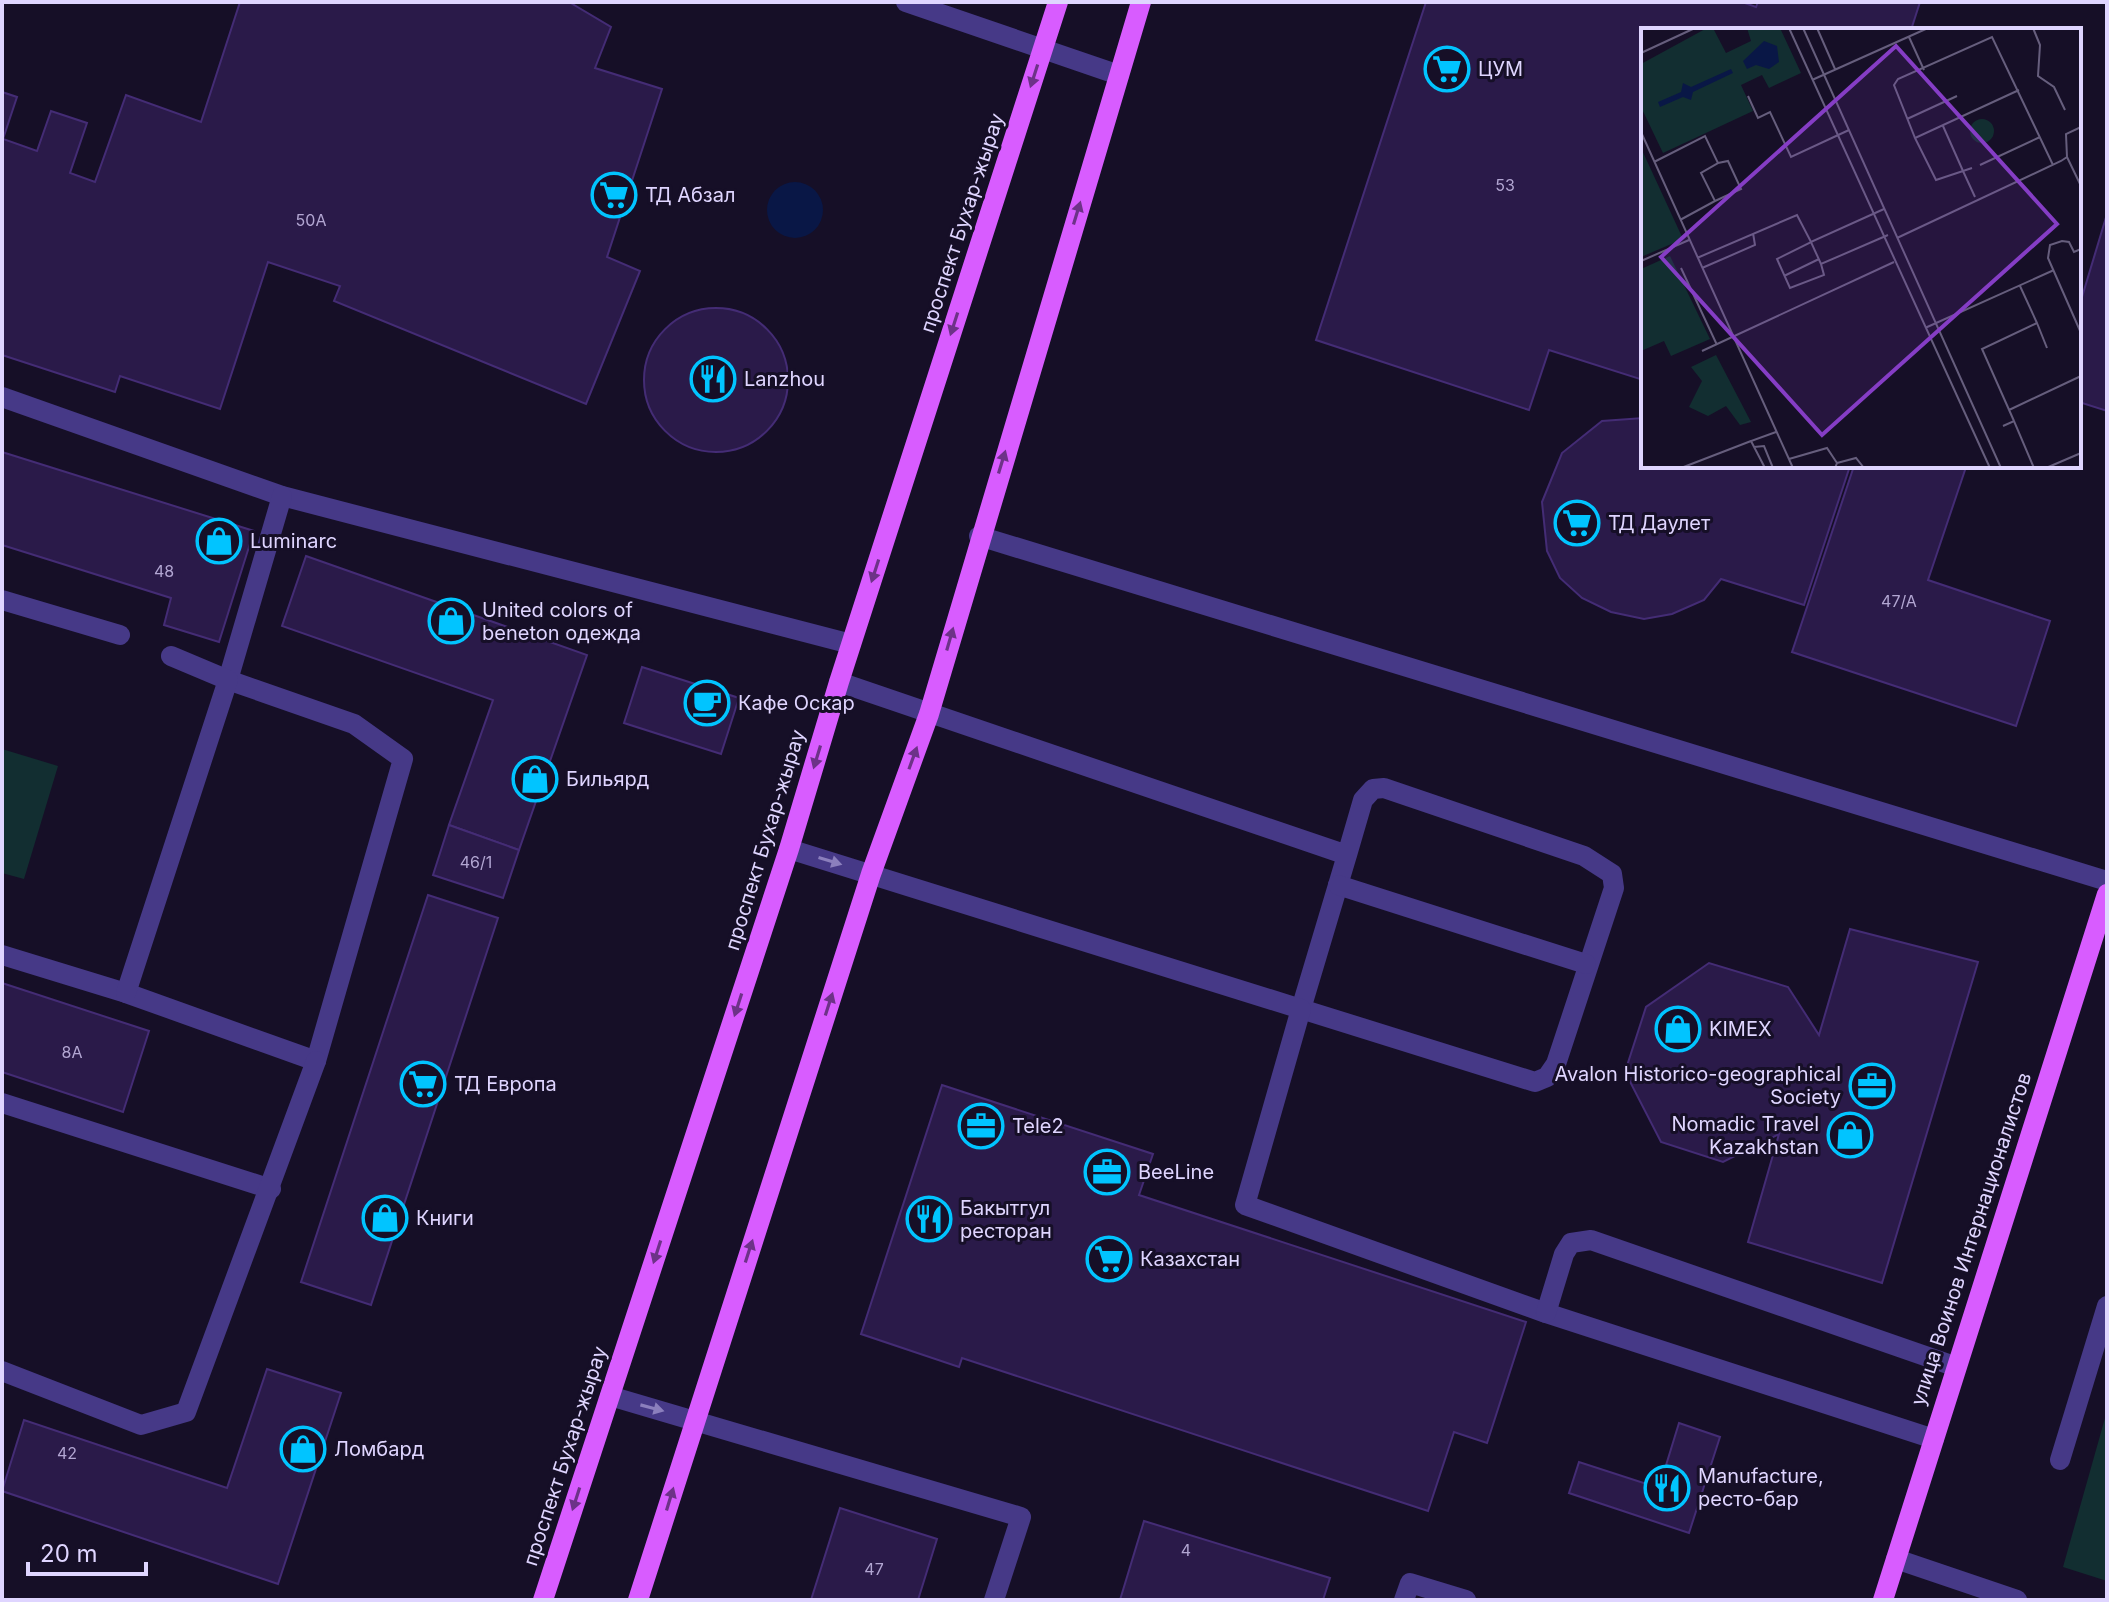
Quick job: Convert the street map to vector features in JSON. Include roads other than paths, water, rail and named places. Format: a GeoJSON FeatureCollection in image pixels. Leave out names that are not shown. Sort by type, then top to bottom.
{"type":"FeatureCollection","features":[{"type":"Feature","properties":{"kind":"main road","name":"проспект Бухар-жырау"},"geometry":{"type":"LineString","coordinates":[[543,1600],[789,849],[851,644],[1058,2]]}},
{"type":"Feature","properties":{"kind":"main road"},"geometry":{"type":"LineString","coordinates":[[638,1600],[871,874],[929,714],[979,536],[1141,2]]}},
{"type":"Feature","properties":{"kind":"main road","name":"улица Воинов Интернационалистов"},"geometry":{"type":"LineString","coordinates":[[1883,1600],[1954,1366],[2107,894]]}},
{"type":"Feature","properties":{"kind":"street"},"geometry":{"type":"LineString","coordinates":[[906,2],[1119,75]]}},
{"type":"Feature","properties":{"kind":"street"},"geometry":{"type":"LineString","coordinates":[[2,397],[282,496],[851,644]]}},
{"type":"Feature","properties":{"kind":"street"},"geometry":{"type":"LineString","coordinates":[[126,993],[228,680],[282,496]]}},
{"type":"Feature","properties":{"kind":"street"},"geometry":{"type":"LineString","coordinates":[[979,536],[2107,881]]}},
{"type":"Feature","properties":{"kind":"street"},"geometry":{"type":"LineString","coordinates":[[2,600],[120,635]]}},
{"type":"Feature","properties":{"kind":"street"},"geometry":{"type":"LineString","coordinates":[[2,1371],[141,1425],[186,1412],[316,1061],[403,759],[354,724],[228,680],[171,656]]}},
{"type":"Feature","properties":{"kind":"street"},"geometry":{"type":"LineString","coordinates":[[839,682],[1347,855]]}},
{"type":"Feature","properties":{"kind":"street"},"geometry":{"type":"LineString","coordinates":[[789,849],[871,874],[1301,1009],[1535,1082],[1547,1077],[1556,1064],[1586,964],[1614,888],[1612,874],[1584,856],[1384,788],[1373,789],[1363,800],[1301,1009],[1245,1205],[1546,1313],[1934,1439]]}},
{"type":"Feature","properties":{"kind":"street"},"geometry":{"type":"LineString","coordinates":[[1338,885],[1586,964]]}},
{"type":"Feature","properties":{"kind":"street"},"geometry":{"type":"LineString","coordinates":[[2,955],[126,993],[316,1061]]}},
{"type":"Feature","properties":{"kind":"street"},"geometry":{"type":"LineString","coordinates":[[2,1103],[271,1189]]}},
{"type":"Feature","properties":{"kind":"street"},"geometry":{"type":"LineString","coordinates":[[1546,1313],[1564,1254],[1571,1243],[1591,1240],[1954,1366]]}},
{"type":"Feature","properties":{"kind":"street"},"geometry":{"type":"LineString","coordinates":[[2060,1460],[2107,1306]]}},
{"type":"Feature","properties":{"kind":"street"},"geometry":{"type":"LineString","coordinates":[[610,1396],[1021,1517],[994,1600]]}},
{"type":"Feature","properties":{"kind":"street"},"geometry":{"type":"LineString","coordinates":[[1896,1559],[2017,1600]]}},
{"type":"Feature","properties":{"kind":"street"},"geometry":{"type":"LineString","coordinates":[[1404,1600],[1410,1583],[1466,1600]]}},
{"type":"Feature","properties":{"kind":"water"},"geometry":{"type":"Polygon","coordinates":[[[795,182],[815,190],[823,210],[815,230],[795,238],[775,230],[767,210],[775,190],[795,182]]]}},
{"type":"Feature","properties":{"kind":"place","name":"ЦУМ"},"geometry":{"type":"Point","coordinates":[1447,69]}},
{"type":"Feature","properties":{"kind":"place","name":"ТД Абзал"},"geometry":{"type":"Point","coordinates":[614,195]}},
{"type":"Feature","properties":{"kind":"place","name":"Lanzhou"},"geometry":{"type":"Point","coordinates":[713,379]}},
{"type":"Feature","properties":{"kind":"place","name":"ТД Даулет"},"geometry":{"type":"Point","coordinates":[1577,523]}},
{"type":"Feature","properties":{"kind":"place","name":"Luminarc"},"geometry":{"type":"Point","coordinates":[219,541]}},
{"type":"Feature","properties":{"kind":"place","name":"United colors of beneton одежда"},"geometry":{"type":"Point","coordinates":[451,621]}},
{"type":"Feature","properties":{"kind":"place","name":"Кафе Оскар"},"geometry":{"type":"Point","coordinates":[707,703]}},
{"type":"Feature","properties":{"kind":"place","name":"Бильярд"},"geometry":{"type":"Point","coordinates":[535,779]}},
{"type":"Feature","properties":{"kind":"place","name":"KIMEX"},"geometry":{"type":"Point","coordinates":[1678,1029]}},
{"type":"Feature","properties":{"kind":"place","name":"ТД Европа"},"geometry":{"type":"Point","coordinates":[423,1084]}},
{"type":"Feature","properties":{"kind":"place","name":"Avalon Historico-geographical Society"},"geometry":{"type":"Point","coordinates":[1872,1086]}},
{"type":"Feature","properties":{"kind":"place","name":"Tele2"},"geometry":{"type":"Point","coordinates":[981,1126]}},
{"type":"Feature","properties":{"kind":"place","name":"Nomadic Travel Kazakhstan"},"geometry":{"type":"Point","coordinates":[1850,1135]}},
{"type":"Feature","properties":{"kind":"place","name":"BeeLine"},"geometry":{"type":"Point","coordinates":[1107,1172]}},
{"type":"Feature","properties":{"kind":"place","name":"Книги"},"geometry":{"type":"Point","coordinates":[385,1218]}},
{"type":"Feature","properties":{"kind":"place","name":"Бакытгул ресторан"},"geometry":{"type":"Point","coordinates":[929,1219]}},
{"type":"Feature","properties":{"kind":"place","name":"Казахстан"},"geometry":{"type":"Point","coordinates":[1109,1259]}},
{"type":"Feature","properties":{"kind":"place","name":"Ломбард"},"geometry":{"type":"Point","coordinates":[303,1449]}},
{"type":"Feature","properties":{"kind":"place","name":"Manufacture, ресто-бар"},"geometry":{"type":"Point","coordinates":[1667,1488]}}]}
